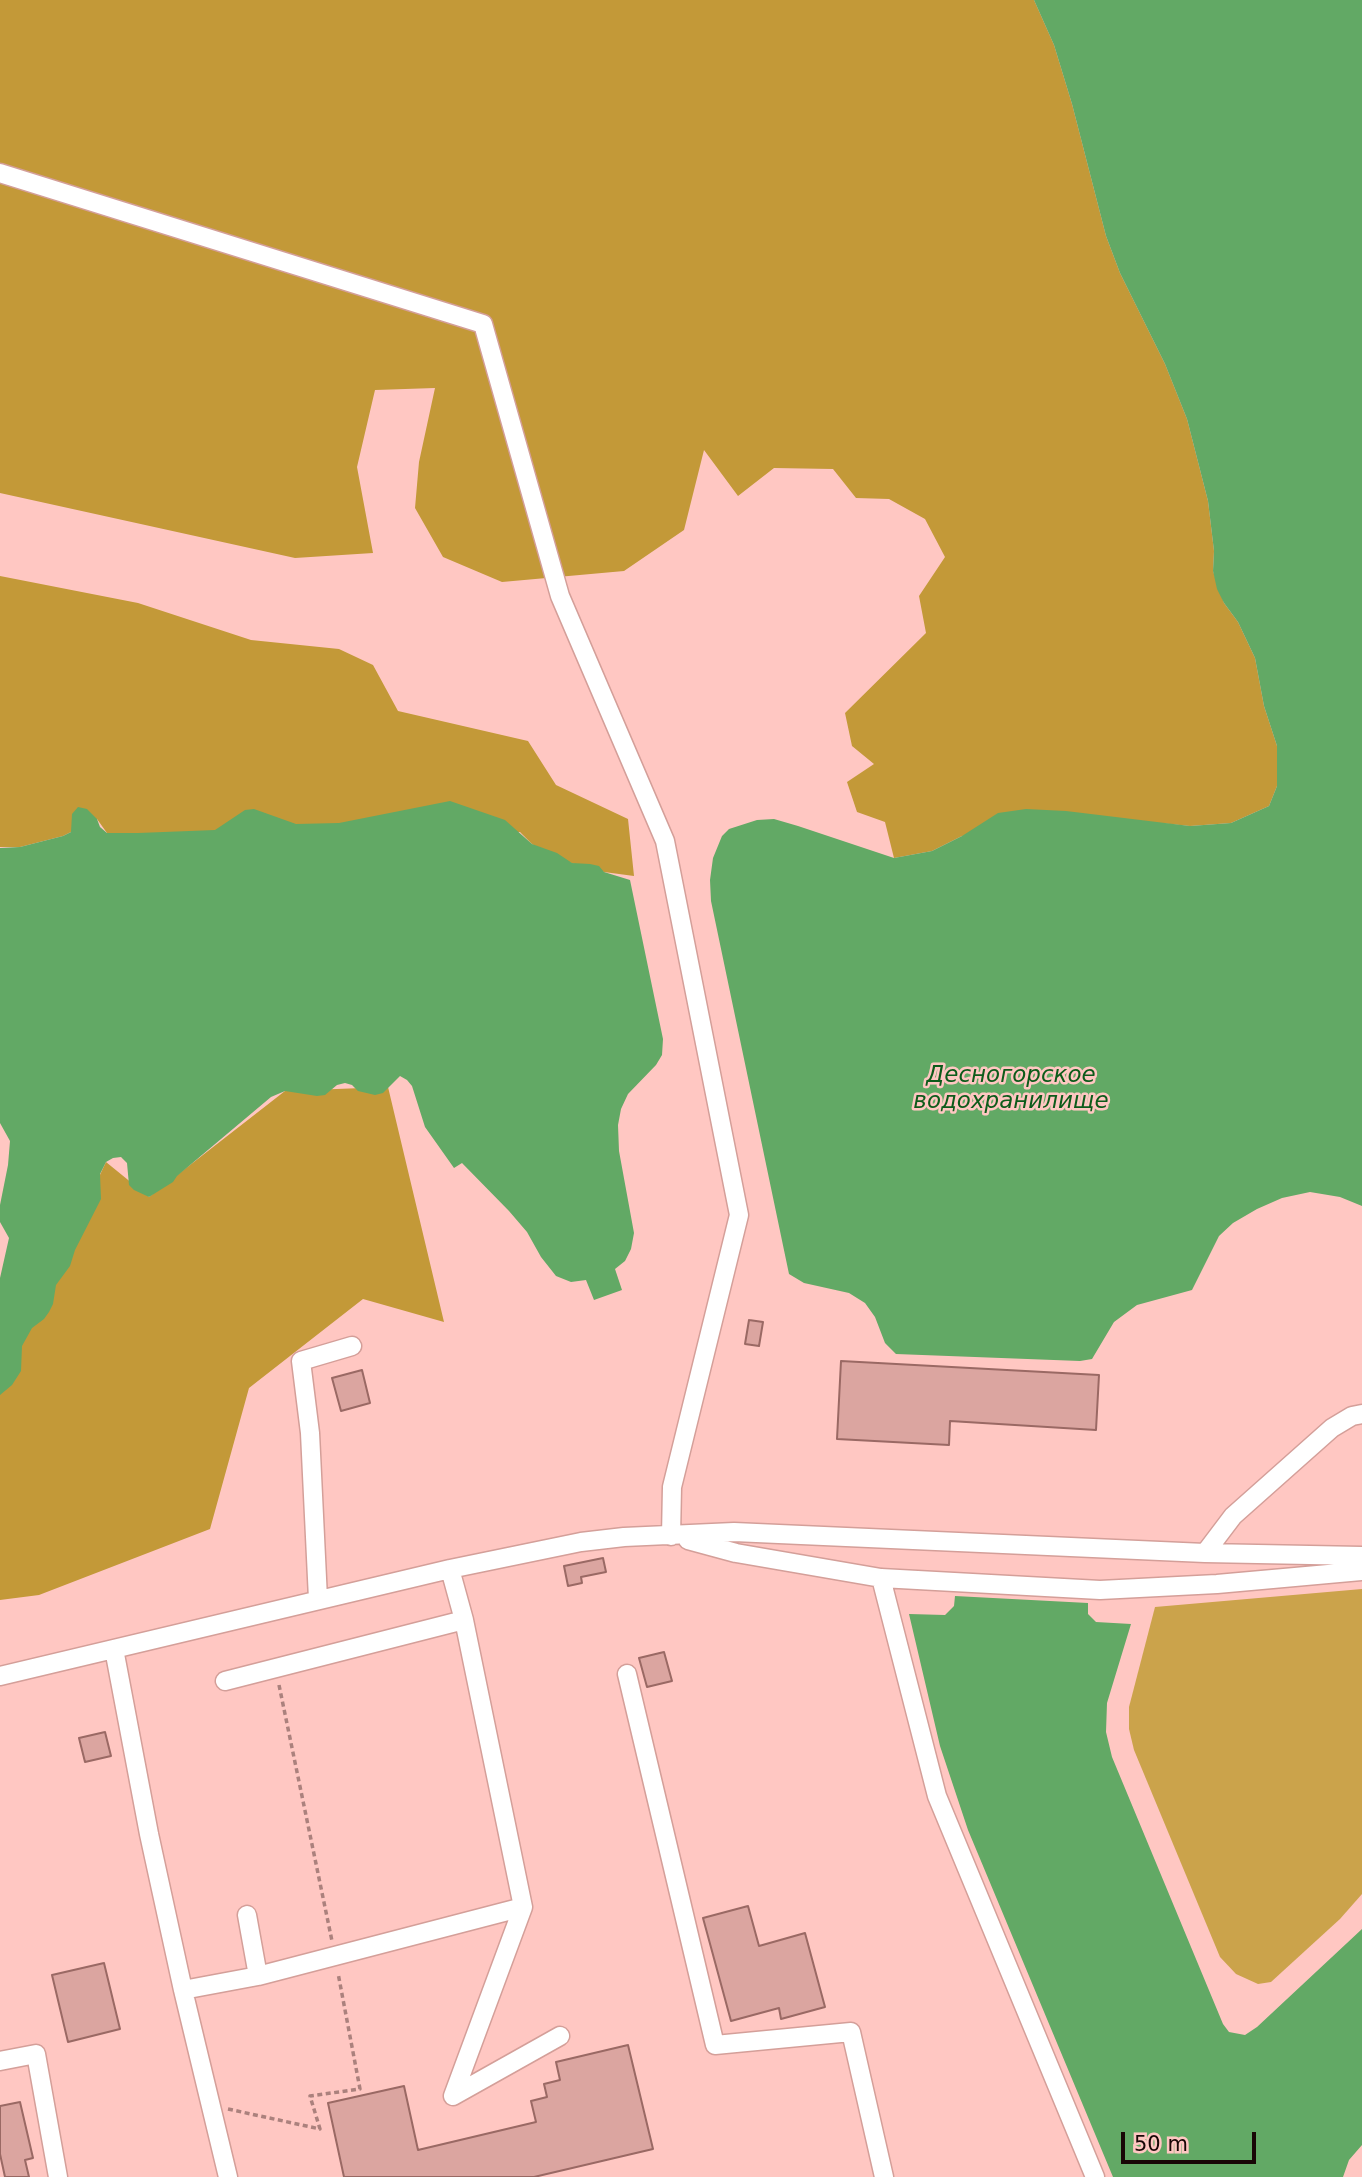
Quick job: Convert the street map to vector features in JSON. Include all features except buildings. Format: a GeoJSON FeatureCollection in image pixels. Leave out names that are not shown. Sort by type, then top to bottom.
{"type":"FeatureCollection","features":[{"type":"Feature","properties":{"kind":"street"},"geometry":{"type":"LineString","coordinates":[[0,173],[483,324],[560,596],[665,841],[739,1215],[672,1487],[671,1536]]}},
{"type":"Feature","properties":{"kind":"street"},"geometry":{"type":"LineString","coordinates":[[318,1599],[310,1433],[301,1361],[352,1346]]}},
{"type":"Feature","properties":{"kind":"street"},"geometry":{"type":"LineString","coordinates":[[1205,1553],[1233,1516],[1332,1428],[1352,1416],[1362,1414]]}},
{"type":"Feature","properties":{"kind":"street"},"geometry":{"type":"LineString","coordinates":[[0,1676],[450,1569],[581,1542],[624,1537],[734,1532],[1205,1553],[1362,1556]]}},
{"type":"Feature","properties":{"kind":"street"},"geometry":{"type":"LineString","coordinates":[[671,1536],[736,1553],[881,1578],[1100,1590],[1216,1584],[1362,1571]]}},
{"type":"Feature","properties":{"kind":"street"},"geometry":{"type":"LineString","coordinates":[[450,1569],[464,1619],[523,1907],[453,2096],[560,2036]]}},
{"type":"Feature","properties":{"kind":"street"},"geometry":{"type":"LineString","coordinates":[[881,1578],[937,1796],[1095,2177]]}},
{"type":"Feature","properties":{"kind":"street"},"geometry":{"type":"LineString","coordinates":[[225,1681],[464,1619]]}},
{"type":"Feature","properties":{"kind":"street"},"geometry":{"type":"LineString","coordinates":[[114,1649],[149,1834],[228,2177]]}},
{"type":"Feature","properties":{"kind":"street"},"geometry":{"type":"LineString","coordinates":[[627,1674],[715,2045],[851,2032],[884,2177]]}},
{"type":"Feature","properties":{"kind":"street"},"geometry":{"type":"LineString","coordinates":[[183,1990],[258,1976],[523,1907]]}},
{"type":"Feature","properties":{"kind":"street"},"geometry":{"type":"LineString","coordinates":[[247,1915],[258,1976]]}},
{"type":"Feature","properties":{"kind":"street"},"geometry":{"type":"LineString","coordinates":[[0,2061],[36,2054],[58,2177]]}},
{"type":"Feature","properties":{"kind":"path"},"geometry":{"type":"LineString","coordinates":[[211,2105],[320,2129],[310,2096],[360,2089],[276,1669]]}},
{"type":"Feature","properties":{"kind":"shaded area"},"geometry":{"type":"Polygon","coordinates":[[[0,0],[1034,0],[1054,45],[1072,104],[1106,236],[1120,273],[1165,364],[1187,419],[1208,501],[1214,551],[1213,571],[1224,603],[1238,622],[1255,658],[1264,706],[1277,746],[1277,786],[1269,806],[1231,823],[1190,826],[1160,823],[962,836],[932,851],[894,858],[885,822],[857,812],[847,782],[874,764],[852,746],[845,713],[926,633],[919,596],[945,557],[925,519],[889,499],[856,498],[833,469],[774,468],[738,496],[704,450],[684,530],[624,571],[502,582],[443,557],[415,508],[419,462],[435,388],[375,390],[357,467],[373,553],[295,558],[0,493],[0,0]]]}},
{"type":"Feature","properties":{"kind":"shaded area"},"geometry":{"type":"Polygon","coordinates":[[[0,576],[138,603],[251,640],[339,649],[373,665],[398,711],[528,741],[556,785],[628,819],[634,876],[604,872],[557,859],[532,844],[520,832],[203,850],[107,833],[97,819],[63,836],[20,847],[0,847],[0,576]]]}},
{"type":"Feature","properties":{"kind":"shaded area"},"geometry":{"type":"Polygon","coordinates":[[[388,1087],[444,1322],[363,1299],[249,1388],[210,1529],[39,1595],[0,1600],[0,1387],[106,1162],[149,1197],[285,1091],[388,1087]]]}},
{"type":"Feature","properties":{"kind":"shaded area"},"geometry":{"type":"Polygon","coordinates":[[[1362,1589],[1362,1894],[1340,1919],[1271,1982],[1258,1984],[1236,1974],[1220,1957],[1134,1750],[1129,1729],[1129,1707],[1155,1607],[1362,1589]]]}},
{"type":"Feature","properties":{"kind":"water","name":"Десногорское водохранилище"},"geometry":{"type":"Polygon","coordinates":[[[1034,0],[1362,0],[1362,1206],[1340,1197],[1310,1192],[1282,1198],[1257,1209],[1233,1223],[1219,1236],[1192,1290],[1137,1305],[1114,1322],[1092,1359],[1080,1361],[896,1354],[885,1343],[875,1317],[865,1303],[849,1293],[804,1283],[789,1274],[711,901],[710,880],[713,858],[722,836],[729,829],[757,820],[774,819],[894,858],[932,851],[998,813],[1026,809],[1066,811],[1190,826],[1231,823],[1269,806],[1277,786],[1277,746],[1264,706],[1255,658],[1238,622],[1217,589],[1213,571],[1214,551],[1208,501],[1187,419],[1165,364],[1120,273],[1106,236],[1054,45],[1034,0]]]}},
{"type":"Feature","properties":{"kind":"water"},"geometry":{"type":"Polygon","coordinates":[[[450,801],[505,820],[532,844],[557,853],[572,863],[599,866],[604,872],[630,880],[663,1039],[662,1055],[628,1094],[618,1125],[619,1151],[634,1233],[625,1261],[615,1269],[622,1290],[594,1300],[586,1280],[571,1282],[556,1276],[527,1232],[509,1211],[462,1163],[454,1168],[425,1127],[412,1086],[407,1080],[400,1076],[383,1093],[375,1095],[358,1091],[345,1083],[337,1085],[325,1095],[285,1091],[271,1097],[173,1182],[149,1197],[129,1185],[127,1163],[121,1157],[106,1162],[100,1174],[101,1199],[75,1250],[70,1266],[56,1285],[49,1312],[32,1328],[22,1346],[21,1371],[12,1385],[0,1395],[0,1278],[9,1238],[0,1222],[0,1205],[10,1141],[0,1123],[0,848],[20,847],[71,832],[72,814],[78,807],[87,809],[107,833],[138,833],[215,830],[245,810],[254,809],[296,824],[339,823],[450,801]]]}},
{"type":"Feature","properties":{"kind":"water"},"geometry":{"type":"Polygon","coordinates":[[[955,1596],[1088,1603],[1088,1614],[1096,1622],[1131,1624],[1107,1703],[1106,1732],[1112,1757],[1223,2024],[1229,2032],[1245,2035],[1257,2027],[1362,1929],[1362,2145],[1349,2160],[1343,2177],[1113,2177],[968,1830],[940,1746],[909,1614],[945,1615],[954,1606],[955,1596]]]}}]}
